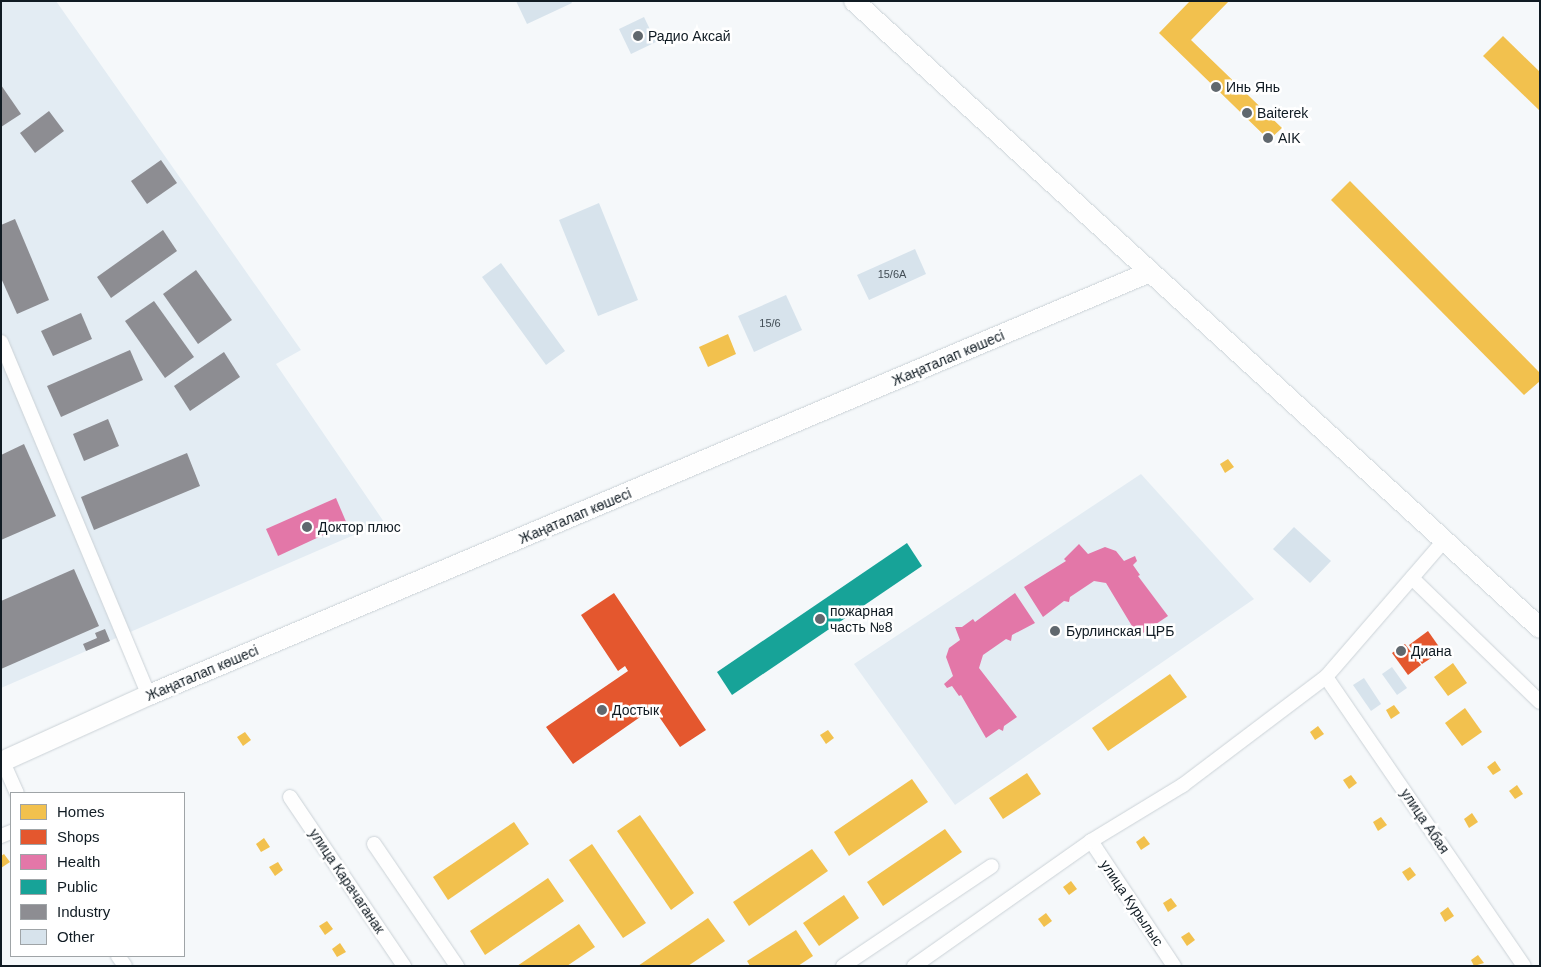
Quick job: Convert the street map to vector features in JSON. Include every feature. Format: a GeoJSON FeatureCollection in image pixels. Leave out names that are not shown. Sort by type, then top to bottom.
{"type":"FeatureCollection","features":[{"type":"Feature","properties":{"kind":"main road"},"geometry":{"type":"LineString","coordinates":[[854,1],[1540,628]]}},
{"type":"Feature","properties":{"kind":"main road","name":"Жаңаталап көшесі"},"geometry":{"type":"LineString","coordinates":[[2,762],[149,695],[1150,272]]}},
{"type":"Feature","properties":{"kind":"street"},"geometry":{"type":"LineString","coordinates":[[1,342],[149,695]]}},
{"type":"Feature","properties":{"kind":"street"},"geometry":{"type":"LineString","coordinates":[[917,965],[1091,841],[1183,785],[1326,677],[1444,541]]}},
{"type":"Feature","properties":{"kind":"street"},"geometry":{"type":"LineString","coordinates":[[1412,578],[1540,702]]}},
{"type":"Feature","properties":{"kind":"street","name":"улица Абая"},"geometry":{"type":"LineString","coordinates":[[1326,677],[1524,966]]}},
{"type":"Feature","properties":{"kind":"street"},"geometry":{"type":"LineString","coordinates":[[2,762],[16,792]]}},
{"type":"Feature","properties":{"kind":"street","name":"улица Карачаганак"},"geometry":{"type":"LineString","coordinates":[[290,797],[404,966]]}},
{"type":"Feature","properties":{"kind":"street","name":"улица Курылыс"},"geometry":{"type":"LineString","coordinates":[[1091,841],[1174,966]]}},
{"type":"Feature","properties":{"kind":"street"},"geometry":{"type":"LineString","coordinates":[[374,844],[457,966]]}},
{"type":"Feature","properties":{"kind":"street"},"geometry":{"type":"LineString","coordinates":[[843,966],[992,866]]}},
{"type":"Feature","properties":{"kind":"shaded area"},"geometry":{"type":"Polygon","coordinates":[[[1,1],[56,1],[301,350],[276,364],[384,522],[1,688],[1,1]]]}},
{"type":"Feature","properties":{"kind":"shaded area","name":"Бурлинская ЦРБ"},"geometry":{"type":"Polygon","coordinates":[[[1141,474],[1254,599],[955,805],[854,664],[1141,474]]]}},
{"type":"Feature","properties":{"kind":"building: Homes"},"geometry":{"type":"Polygon","coordinates":[[[1190,1],[1229,1],[1191,40],[1282,128],[1269,140],[1159,33],[1190,1]]]}},
{"type":"Feature","properties":{"kind":"building: Homes"},"geometry":{"type":"Polygon","coordinates":[[[1503,36],[1540,72],[1540,111],[1483,56],[1503,36]]]}},
{"type":"Feature","properties":{"kind":"building: Homes"},"geometry":{"type":"Polygon","coordinates":[[[1350,181],[1540,373],[1540,381],[1524,395],[1331,200],[1350,181]]]}},
{"type":"Feature","properties":{"kind":"building: Homes"},"geometry":{"type":"Polygon","coordinates":[[[728,334],[736,354],[708,367],[699,347],[728,334]]]}},
{"type":"Feature","properties":{"kind":"building: Homes"},"geometry":{"type":"Polygon","coordinates":[[[1228,459],[1234,467],[1225,473],[1220,464],[1228,459]]]}},
{"type":"Feature","properties":{"kind":"building: Homes"},"geometry":{"type":"Polygon","coordinates":[[[1453,663],[1467,683],[1448,696],[1434,677],[1453,663]]]}},
{"type":"Feature","properties":{"kind":"building: Homes"},"geometry":{"type":"Polygon","coordinates":[[[1170,674],[1187,697],[1108,751],[1092,728],[1170,674]]]}},
{"type":"Feature","properties":{"kind":"building: Homes"},"geometry":{"type":"Polygon","coordinates":[[[1394,705],[1400,713],[1391,719],[1386,710],[1394,705]]]}},
{"type":"Feature","properties":{"kind":"building: Homes"},"geometry":{"type":"Polygon","coordinates":[[[1465,708],[1482,732],[1462,746],[1445,723],[1465,708]]]}},
{"type":"Feature","properties":{"kind":"building: Homes"},"geometry":{"type":"Polygon","coordinates":[[[1318,726],[1324,734],[1315,740],[1310,732],[1318,726]]]}},
{"type":"Feature","properties":{"kind":"building: Homes"},"geometry":{"type":"Polygon","coordinates":[[[828,730],[834,738],[826,744],[820,735],[828,730]]]}},
{"type":"Feature","properties":{"kind":"building: Homes"},"geometry":{"type":"Polygon","coordinates":[[[245,732],[251,740],[243,746],[237,737],[245,732]]]}},
{"type":"Feature","properties":{"kind":"building: Homes"},"geometry":{"type":"Polygon","coordinates":[[[1495,761],[1501,770],[1493,775],[1487,767],[1495,761]]]}},
{"type":"Feature","properties":{"kind":"building: Homes"},"geometry":{"type":"Polygon","coordinates":[[[1027,773],[1041,794],[1003,819],[989,798],[1027,773]]]}},
{"type":"Feature","properties":{"kind":"building: Homes"},"geometry":{"type":"Polygon","coordinates":[[[1351,775],[1357,783],[1349,789],[1343,780],[1351,775]]]}},
{"type":"Feature","properties":{"kind":"building: Homes"},"geometry":{"type":"Polygon","coordinates":[[[912,779],[928,802],[849,856],[834,832],[912,779]]]}},
{"type":"Feature","properties":{"kind":"building: Homes"},"geometry":{"type":"Polygon","coordinates":[[[1517,785],[1523,794],[1515,799],[1509,791],[1517,785]]]}},
{"type":"Feature","properties":{"kind":"building: Homes"},"geometry":{"type":"Polygon","coordinates":[[[1472,813],[1478,822],[1469,828],[1464,819],[1472,813]]]}},
{"type":"Feature","properties":{"kind":"building: Homes"},"geometry":{"type":"Polygon","coordinates":[[[640,815],[694,893],[671,910],[617,831],[640,815]]]}},
{"type":"Feature","properties":{"kind":"building: Homes"},"geometry":{"type":"Polygon","coordinates":[[[1381,817],[1387,825],[1378,831],[1373,822],[1381,817]]]}},
{"type":"Feature","properties":{"kind":"building: Homes"},"geometry":{"type":"Polygon","coordinates":[[[514,822],[529,844],[448,900],[433,877],[514,822]]]}},
{"type":"Feature","properties":{"kind":"building: Homes"},"geometry":{"type":"Polygon","coordinates":[[[945,829],[962,852],[883,906],[867,882],[945,829]]]}},
{"type":"Feature","properties":{"kind":"building: Homes"},"geometry":{"type":"Polygon","coordinates":[[[1144,836],[1150,844],[1141,850],[1136,842],[1144,836]]]}},
{"type":"Feature","properties":{"kind":"building: Homes"},"geometry":{"type":"Polygon","coordinates":[[[264,838],[270,847],[261,852],[256,844],[264,838]]]}},
{"type":"Feature","properties":{"kind":"building: Homes"},"geometry":{"type":"Polygon","coordinates":[[[592,844],[646,923],[623,938],[569,860],[592,844]]]}},
{"type":"Feature","properties":{"kind":"building: Homes"},"geometry":{"type":"Polygon","coordinates":[[[812,849],[828,871],[749,926],[733,902],[812,849]]]}},
{"type":"Feature","properties":{"kind":"building: Homes"},"geometry":{"type":"Polygon","coordinates":[[[4,854],[10,862],[1,868],[1,856],[4,854]]]}},
{"type":"Feature","properties":{"kind":"building: Homes"},"geometry":{"type":"Polygon","coordinates":[[[278,862],[283,870],[275,876],[269,867],[278,862]]]}},
{"type":"Feature","properties":{"kind":"building: Homes"},"geometry":{"type":"Polygon","coordinates":[[[1410,867],[1416,875],[1408,881],[1402,872],[1410,867]]]}},
{"type":"Feature","properties":{"kind":"building: Homes"},"geometry":{"type":"Polygon","coordinates":[[[548,878],[564,901],[485,955],[470,931],[548,878]]]}},
{"type":"Feature","properties":{"kind":"building: Homes"},"geometry":{"type":"Polygon","coordinates":[[[1071,881],[1077,889],[1069,895],[1063,887],[1071,881]]]}},
{"type":"Feature","properties":{"kind":"building: Homes"},"geometry":{"type":"Polygon","coordinates":[[[844,895],[859,918],[819,946],[803,923],[844,895]]]}},
{"type":"Feature","properties":{"kind":"building: Homes"},"geometry":{"type":"Polygon","coordinates":[[[1171,898],[1177,906],[1168,912],[1163,903],[1171,898]]]}},
{"type":"Feature","properties":{"kind":"building: Homes"},"geometry":{"type":"Polygon","coordinates":[[[1448,907],[1454,916],[1445,922],[1440,913],[1448,907]]]}},
{"type":"Feature","properties":{"kind":"building: Homes"},"geometry":{"type":"Polygon","coordinates":[[[1046,913],[1052,921],[1044,927],[1038,919],[1046,913]]]}},
{"type":"Feature","properties":{"kind":"building: Homes"},"geometry":{"type":"Polygon","coordinates":[[[708,918],[725,941],[688,966],[638,966],[708,918]]]}},
{"type":"Feature","properties":{"kind":"building: Homes"},"geometry":{"type":"Polygon","coordinates":[[[327,921],[333,929],[325,935],[319,926],[327,921]]]}},
{"type":"Feature","properties":{"kind":"building: Homes"},"geometry":{"type":"Polygon","coordinates":[[[579,924],[595,947],[567,966],[517,966],[579,924]]]}},
{"type":"Feature","properties":{"kind":"building: Homes"},"geometry":{"type":"Polygon","coordinates":[[[796,930],[813,956],[798,966],[750,966],[747,961],[796,930]]]}},
{"type":"Feature","properties":{"kind":"building: Homes"},"geometry":{"type":"Polygon","coordinates":[[[1189,932],[1195,940],[1187,946],[1181,937],[1189,932]]]}},
{"type":"Feature","properties":{"kind":"building: Homes"},"geometry":{"type":"Polygon","coordinates":[[[340,943],[346,952],[337,957],[332,949],[340,943]]]}},
{"type":"Feature","properties":{"kind":"building: Homes"},"geometry":{"type":"Polygon","coordinates":[[[1478,955],[1484,963],[1474,966],[1471,960],[1478,955]]]}},
{"type":"Feature","properties":{"kind":"building: Shops"},"geometry":{"type":"Polygon","coordinates":[[[614,593],[706,730],[680,747],[653,708],[573,764],[546,727],[628,671],[625,666],[618,671],[581,615],[614,593]]]}},
{"type":"Feature","properties":{"kind":"building: Shops"},"geometry":{"type":"Polygon","coordinates":[[[1428,631],[1442,651],[1422,664],[1409,645],[1428,631]]]}},
{"type":"Feature","properties":{"kind":"building: Shops"},"geometry":{"type":"Polygon","coordinates":[[[1405,644],[1421,665],[1408,675],[1392,653],[1405,644]]]}},
{"type":"Feature","properties":{"kind":"building: Health","name":"Доктор плюс"},"geometry":{"type":"Polygon","coordinates":[[[336,498],[347,524],[278,556],[266,529],[336,498]]]}},
{"type":"Feature","properties":{"kind":"building: Health"},"geometry":{"type":"Polygon","coordinates":[[[1079,544],[1088,554],[1105,547],[1116,551],[1124,561],[1135,556],[1137,561],[1133,565],[1140,575],[1138,576],[1168,616],[1156,624],[1155,629],[1151,628],[1138,636],[1106,583],[1094,581],[1070,597],[1069,602],[1064,601],[1043,617],[1024,587],[1066,561],[1064,559],[1079,544]]]}},
{"type":"Feature","properties":{"kind":"building: Health"},"geometry":{"type":"Polygon","coordinates":[[[1015,593],[1035,623],[1012,635],[1011,641],[1006,639],[983,655],[979,668],[1017,717],[1004,726],[1003,731],[999,729],[986,738],[961,695],[959,696],[952,686],[947,688],[944,684],[953,676],[946,657],[949,648],[960,640],[955,627],[962,627],[973,619],[975,622],[1015,593]]]}},
{"type":"Feature","properties":{"kind":"building: Public","name":"пожарная часть №8"},"geometry":{"type":"Polygon","coordinates":[[[907,543],[922,566],[732,695],[717,672],[907,543]]]}},
{"type":"Feature","properties":{"kind":"building: Industry"},"geometry":{"type":"Polygon","coordinates":[[[1,85],[21,114],[1,127],[1,85]]]}},
{"type":"Feature","properties":{"kind":"building: Industry"},"geometry":{"type":"Polygon","coordinates":[[[49,111],[64,131],[35,153],[20,133],[49,111]]]}},
{"type":"Feature","properties":{"kind":"building: Industry"},"geometry":{"type":"Polygon","coordinates":[[[161,160],[177,183],[147,204],[131,181],[161,160]]]}},
{"type":"Feature","properties":{"kind":"building: Industry"},"geometry":{"type":"Polygon","coordinates":[[[15,219],[49,300],[17,314],[1,278],[1,225],[15,219]]]}},
{"type":"Feature","properties":{"kind":"building: Industry"},"geometry":{"type":"Polygon","coordinates":[[[163,230],[177,251],[111,298],[97,277],[163,230]]]}},
{"type":"Feature","properties":{"kind":"building: Industry"},"geometry":{"type":"Polygon","coordinates":[[[196,270],[232,320],[198,344],[163,294],[196,270]]]}},
{"type":"Feature","properties":{"kind":"building: Industry"},"geometry":{"type":"Polygon","coordinates":[[[154,301],[194,357],[165,378],[125,321],[154,301]]]}},
{"type":"Feature","properties":{"kind":"building: Industry"},"geometry":{"type":"Polygon","coordinates":[[[81,313],[92,339],[53,356],[41,331],[81,313]]]}},
{"type":"Feature","properties":{"kind":"building: Industry"},"geometry":{"type":"Polygon","coordinates":[[[130,350],[143,380],[61,417],[47,386],[130,350]]]}},
{"type":"Feature","properties":{"kind":"building: Industry"},"geometry":{"type":"Polygon","coordinates":[[[224,352],[240,377],[190,411],[174,386],[224,352]]]}},
{"type":"Feature","properties":{"kind":"building: Industry"},"geometry":{"type":"Polygon","coordinates":[[[108,419],[119,446],[84,461],[73,434],[108,419]]]}},
{"type":"Feature","properties":{"kind":"building: Industry"},"geometry":{"type":"Polygon","coordinates":[[[24,444],[56,516],[1,540],[1,455],[24,444]]]}},
{"type":"Feature","properties":{"kind":"building: Industry"},"geometry":{"type":"Polygon","coordinates":[[[187,453],[200,486],[94,530],[81,497],[187,453]]]}},
{"type":"Feature","properties":{"kind":"building: Industry"},"geometry":{"type":"Polygon","coordinates":[[[74,569],[99,626],[1,669],[1,601],[74,569]]]}},
{"type":"Feature","properties":{"kind":"building: Industry"},"geometry":{"type":"Polygon","coordinates":[[[105,629],[110,641],[86,651],[83,644],[97,638],[95,633],[105,629]]]}},
{"type":"Feature","properties":{"kind":"building: Other"},"geometry":{"type":"Polygon","coordinates":[[[516,1],[571,1],[572,3],[527,24],[516,1]]]}},
{"type":"Feature","properties":{"kind":"building: Other","name":"Радио Аксай"},"geometry":{"type":"Polygon","coordinates":[[[644,17],[656,42],[631,54],[619,29],[644,17]]]}},
{"type":"Feature","properties":{"kind":"building: Other"},"geometry":{"type":"Polygon","coordinates":[[[599,203],[638,300],[598,316],[559,220],[599,203]]]}},
{"type":"Feature","properties":{"kind":"building: Other"},"geometry":{"type":"Polygon","coordinates":[[[915,249],[926,274],[869,300],[857,275],[915,249]]]}},
{"type":"Feature","properties":{"kind":"building: Other"},"geometry":{"type":"Polygon","coordinates":[[[501,263],[565,351],[546,365],[482,277],[501,263]]]}},
{"type":"Feature","properties":{"kind":"building: Other"},"geometry":{"type":"Polygon","coordinates":[[[786,295],[802,330],[754,352],[738,316],[786,295]]]}},
{"type":"Feature","properties":{"kind":"building: Other"},"geometry":{"type":"Polygon","coordinates":[[[1294,527],[1331,561],[1310,583],[1273,549],[1294,527]]]}},
{"type":"Feature","properties":{"kind":"building: Other"},"geometry":{"type":"Polygon","coordinates":[[[1392,667],[1407,688],[1397,695],[1382,674],[1392,667]]]}},
{"type":"Feature","properties":{"kind":"building: Other"},"geometry":{"type":"Polygon","coordinates":[[[1364,678],[1381,704],[1371,711],[1353,685],[1364,678]]]}},
{"type":"Feature","properties":{"kind":"place","name":"Радио Аксай"},"geometry":{"type":"Point","coordinates":[638,36]}},
{"type":"Feature","properties":{"kind":"place","name":"Инь Янь"},"geometry":{"type":"Point","coordinates":[1216,87]}},
{"type":"Feature","properties":{"kind":"place","name":"Baiterek"},"geometry":{"type":"Point","coordinates":[1247,113]}},
{"type":"Feature","properties":{"kind":"place","name":"AIK"},"geometry":{"type":"Point","coordinates":[1268,138]}},
{"type":"Feature","properties":{"kind":"place","name":"Доктор плюс"},"geometry":{"type":"Point","coordinates":[307,527]}},
{"type":"Feature","properties":{"kind":"place","name":"пожарная часть №8"},"geometry":{"type":"Point","coordinates":[820,619]}},
{"type":"Feature","properties":{"kind":"place","name":"Бурлинская ЦРБ"},"geometry":{"type":"Point","coordinates":[1055,631]}},
{"type":"Feature","properties":{"kind":"place","name":"Диана"},"geometry":{"type":"Point","coordinates":[1401,651]}},
{"type":"Feature","properties":{"kind":"place","name":"Достык"},"geometry":{"type":"Point","coordinates":[602,710]}}]}
